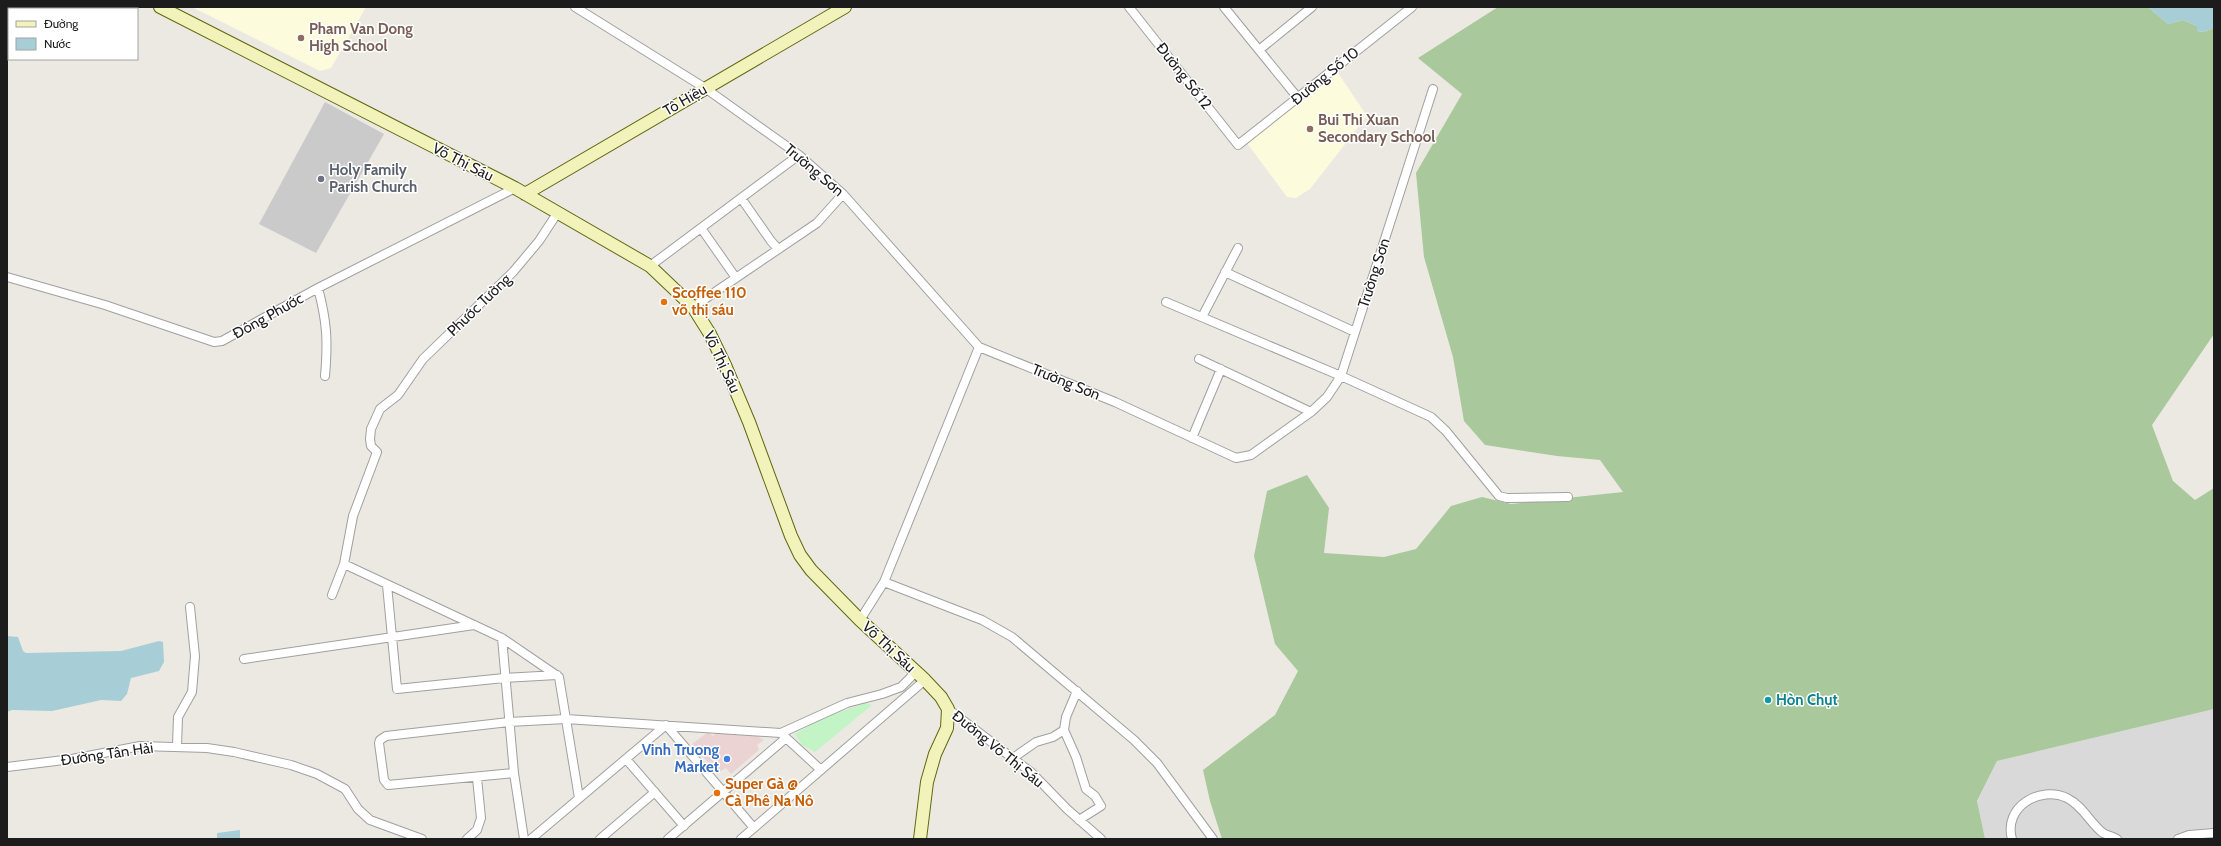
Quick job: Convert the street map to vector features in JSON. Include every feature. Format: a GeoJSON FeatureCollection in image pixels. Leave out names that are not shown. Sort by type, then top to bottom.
{"type":"FeatureCollection","features":[{"type":"Feature","properties":{"kind":"main road","name":"Võ Thị Sáu"},"geometry":{"type":"LineString","coordinates":[[160,7],[520,191],[650,266],[692,307],[710,334],[749,422],[791,536],[800,555],[811,570],[860,620],[941,697],[948,708]]}},
{"type":"Feature","properties":{"kind":"main road","name":"Tô Hiệu"},"geometry":{"type":"LineString","coordinates":[[520,191],[705,88],[845,7]]}},
{"type":"Feature","properties":{"kind":"main road"},"geometry":{"type":"LineString","coordinates":[[920,839],[927,782],[935,754],[947,728],[948,708]]}},
{"type":"Feature","properties":{"kind":"street","name":"Trường Sơn"},"geometry":{"type":"LineString","coordinates":[[575,7],[705,88],[799,155],[844,194],[979,347],[1098,395],[1236,458],[1246,457],[1311,412],[1327,397],[1341,376],[1433,89]]}},
{"type":"Feature","properties":{"kind":"street","name":"Đường Số 12"},"geometry":{"type":"LineString","coordinates":[[1130,7],[1238,145]]}},
{"type":"Feature","properties":{"kind":"street"},"geometry":{"type":"LineString","coordinates":[[1224,7],[1298,98]]}},
{"type":"Feature","properties":{"kind":"street"},"geometry":{"type":"LineString","coordinates":[[1259,50],[1312,7]]}},
{"type":"Feature","properties":{"kind":"street","name":"Đường Số 10"},"geometry":{"type":"LineString","coordinates":[[1238,145],[1412,7]]}},
{"type":"Feature","properties":{"kind":"street"},"geometry":{"type":"LineString","coordinates":[[650,266],[799,155]]}},
{"type":"Feature","properties":{"kind":"street","name":"Đông Phước"},"geometry":{"type":"LineString","coordinates":[[7,277],[105,306],[214,342],[222,341],[318,288],[520,191]]}},
{"type":"Feature","properties":{"kind":"street"},"geometry":{"type":"LineString","coordinates":[[692,307],[817,223],[844,194]]}},
{"type":"Feature","properties":{"kind":"street"},"geometry":{"type":"LineString","coordinates":[[741,198],[771,241],[778,248]]}},
{"type":"Feature","properties":{"kind":"street","name":"Phước Tường"},"geometry":{"type":"LineString","coordinates":[[344,564],[353,516],[377,452],[371,446],[371,429],[380,410],[398,395],[423,359],[513,272],[538,241],[558,212]]}},
{"type":"Feature","properties":{"kind":"street"},"geometry":{"type":"LineString","coordinates":[[701,228],[736,278]]}},
{"type":"Feature","properties":{"kind":"street"},"geometry":{"type":"LineString","coordinates":[[1202,317],[1238,248]]}},
{"type":"Feature","properties":{"kind":"street"},"geometry":{"type":"LineString","coordinates":[[1226,272],[1355,332]]}},
{"type":"Feature","properties":{"kind":"street"},"geometry":{"type":"LineString","coordinates":[[318,288],[326,317],[328,340],[325,376]]}},
{"type":"Feature","properties":{"kind":"street"},"geometry":{"type":"LineString","coordinates":[[1166,302],[1341,376],[1420,412],[1439,423],[1498,496],[1507,498],[1568,496]]}},
{"type":"Feature","properties":{"kind":"street"},"geometry":{"type":"LineString","coordinates":[[860,620],[884,582],[979,347]]}},
{"type":"Feature","properties":{"kind":"street"},"geometry":{"type":"LineString","coordinates":[[1198,359],[1311,412]]}},
{"type":"Feature","properties":{"kind":"street"},"geometry":{"type":"LineString","coordinates":[[1192,438],[1221,369]]}},
{"type":"Feature","properties":{"kind":"street"},"geometry":{"type":"LineString","coordinates":[[332,595],[344,564],[502,638],[557,675],[560,681],[579,798]]}},
{"type":"Feature","properties":{"kind":"street"},"geometry":{"type":"LineString","coordinates":[[884,582],[982,620],[999,629],[1077,691],[1157,763],[1213,839]]}},
{"type":"Feature","properties":{"kind":"street"},"geometry":{"type":"LineString","coordinates":[[387,585],[390,639],[396,688],[400,690],[504,678],[557,675]]}},
{"type":"Feature","properties":{"kind":"street"},"geometry":{"type":"LineString","coordinates":[[177,746],[178,717],[192,692],[196,656],[190,607]]}},
{"type":"Feature","properties":{"kind":"street"},"geometry":{"type":"LineString","coordinates":[[244,659],[390,639],[475,625]]}},
{"type":"Feature","properties":{"kind":"street"},"geometry":{"type":"LineString","coordinates":[[502,638],[504,678],[514,773],[524,839]]}},
{"type":"Feature","properties":{"kind":"street"},"geometry":{"type":"LineString","coordinates":[[668,839],[724,792],[784,735],[846,703],[882,694],[901,687],[920,676]]}},
{"type":"Feature","properties":{"kind":"street"},"geometry":{"type":"LineString","coordinates":[[741,839],[821,770],[920,676]]}},
{"type":"Feature","properties":{"kind":"street"},"geometry":{"type":"LineString","coordinates":[[1077,691],[1066,717],[1064,730],[1076,757],[1086,789],[1095,796],[1101,806],[1079,820]]}},
{"type":"Feature","properties":{"kind":"street","name":"Đường Võ Thị Sáu"},"geometry":{"type":"LineString","coordinates":[[948,708],[1032,773],[1100,839]]}},
{"type":"Feature","properties":{"kind":"street"},"geometry":{"type":"LineString","coordinates":[[514,773],[477,778],[388,785],[384,780],[380,740],[386,736],[509,722],[566,719],[666,725],[784,735],[821,770]]}},
{"type":"Feature","properties":{"kind":"street"},"geometry":{"type":"LineString","coordinates":[[531,839],[666,725]]}},
{"type":"Feature","properties":{"kind":"street"},"geometry":{"type":"LineString","coordinates":[[666,725],[754,828]]}},
{"type":"Feature","properties":{"kind":"street"},"geometry":{"type":"LineString","coordinates":[[1012,758],[1036,742],[1053,737],[1064,730]]}},
{"type":"Feature","properties":{"kind":"street","name":"Đường Tân Hải"},"geometry":{"type":"LineString","coordinates":[[7,768],[72,759],[140,746],[207,748],[263,757],[317,774],[344,789],[358,809],[370,820],[422,839]]}},
{"type":"Feature","properties":{"kind":"street"},"geometry":{"type":"LineString","coordinates":[[626,759],[684,826]]}},
{"type":"Feature","properties":{"kind":"street"},"geometry":{"type":"LineString","coordinates":[[467,839],[477,830],[481,818],[477,778]]}},
{"type":"Feature","properties":{"kind":"street"},"geometry":{"type":"LineString","coordinates":[[600,839],[655,792]]}},
{"type":"Feature","properties":{"kind":"street"},"geometry":{"type":"LineString","coordinates":[[2012,839],[2010,827],[2017,810],[2026,801],[2043,795],[2056,794],[2076,804],[2103,833],[2117,839]]}},
{"type":"Feature","properties":{"kind":"street"},"geometry":{"type":"LineString","coordinates":[[2178,839],[2189,835],[2214,833]]}},
{"type":"Feature","properties":{"kind":"shaded area","name":"Pham Van Dong High School"},"geometry":{"type":"Polygon","coordinates":[[[192,7],[366,7],[331,68],[320,71],[192,7]]]}},
{"type":"Feature","properties":{"kind":"shaded area","name":"Bui Thi Xuan Secondary School"},"geometry":{"type":"Polygon","coordinates":[[[1338,73],[1367,116],[1310,189],[1296,198],[1287,197],[1247,143],[1338,73]]]}},
{"type":"Feature","properties":{"kind":"shaded area","name":"Holy Family Parish Church"},"geometry":{"type":"Polygon","coordinates":[[[325,102],[384,134],[316,253],[259,224],[325,102]]]}},
{"type":"Feature","properties":{"kind":"shaded area"},"geometry":{"type":"Polygon","coordinates":[[[2214,709],[2214,839],[1985,839],[1977,802],[1997,761],[2214,709]]]}},
{"type":"Feature","properties":{"kind":"shaded area","name":"Vinh Truong Market"},"geometry":{"type":"Polygon","coordinates":[[[708,732],[713,736],[717,732],[757,736],[764,740],[757,745],[759,750],[731,774],[726,768],[717,773],[692,744],[708,732]]]}},
{"type":"Feature","properties":{"kind":"green space"},"geometry":{"type":"Polygon","coordinates":[[[1498,7],[2148,7],[2168,24],[2183,20],[2197,26],[2197,31],[2204,32],[2213,28],[2214,334],[2152,425],[2173,481],[2195,500],[2214,488],[2214,709],[1997,761],[1977,801],[1985,839],[1222,839],[1210,801],[1203,770],[1275,715],[1298,671],[1275,644],[1254,556],[1267,491],[1307,475],[1329,508],[1324,553],[1384,557],[1416,549],[1451,506],[1482,497],[1511,504],[1623,492],[1600,460],[1557,456],[1485,445],[1464,421],[1453,357],[1424,257],[1416,173],[1462,94],[1418,58],[1498,7]]]}},
{"type":"Feature","properties":{"kind":"green space"},"geometry":{"type":"Polygon","coordinates":[[[866,703],[872,705],[815,752],[802,745],[795,734],[822,718],[866,703]]]}},
{"type":"Feature","properties":{"kind":"water"},"geometry":{"type":"Polygon","coordinates":[[[2148,7],[2214,7],[2213,28],[2204,32],[2197,31],[2197,26],[2183,20],[2168,24],[2148,7]]]}},
{"type":"Feature","properties":{"kind":"water"},"geometry":{"type":"Polygon","coordinates":[[[7,636],[18,637],[23,651],[26,653],[121,651],[159,641],[163,642],[164,662],[159,671],[131,678],[127,694],[121,701],[101,700],[52,711],[12,710],[7,712],[7,636]]]}},
{"type":"Feature","properties":{"kind":"water"},"geometry":{"type":"Polygon","coordinates":[[[240,830],[240,839],[217,839],[217,833],[240,830]]]}},
{"type":"Feature","properties":{"kind":"place","name":"Pham Van Dong High School"},"geometry":{"type":"Point","coordinates":[301,38]}},
{"type":"Feature","properties":{"kind":"place","name":"Bui Thi Xuan Secondary School"},"geometry":{"type":"Point","coordinates":[1310,129]}},
{"type":"Feature","properties":{"kind":"place","name":"Holy Family Parish Church"},"geometry":{"type":"Point","coordinates":[321,179]}},
{"type":"Feature","properties":{"kind":"place","name":"Scoffee 110 võ thị sáu"},"geometry":{"type":"Point","coordinates":[664,302]}},
{"type":"Feature","properties":{"kind":"place","name":"Hòn Chụt"},"geometry":{"type":"Point","coordinates":[1768,700]}},
{"type":"Feature","properties":{"kind":"place","name":"Vinh Truong Market"},"geometry":{"type":"Point","coordinates":[727,759]}},
{"type":"Feature","properties":{"kind":"place","name":"Super Gà @ Cà Phê Na Nô"},"geometry":{"type":"Point","coordinates":[717,793]}}]}
